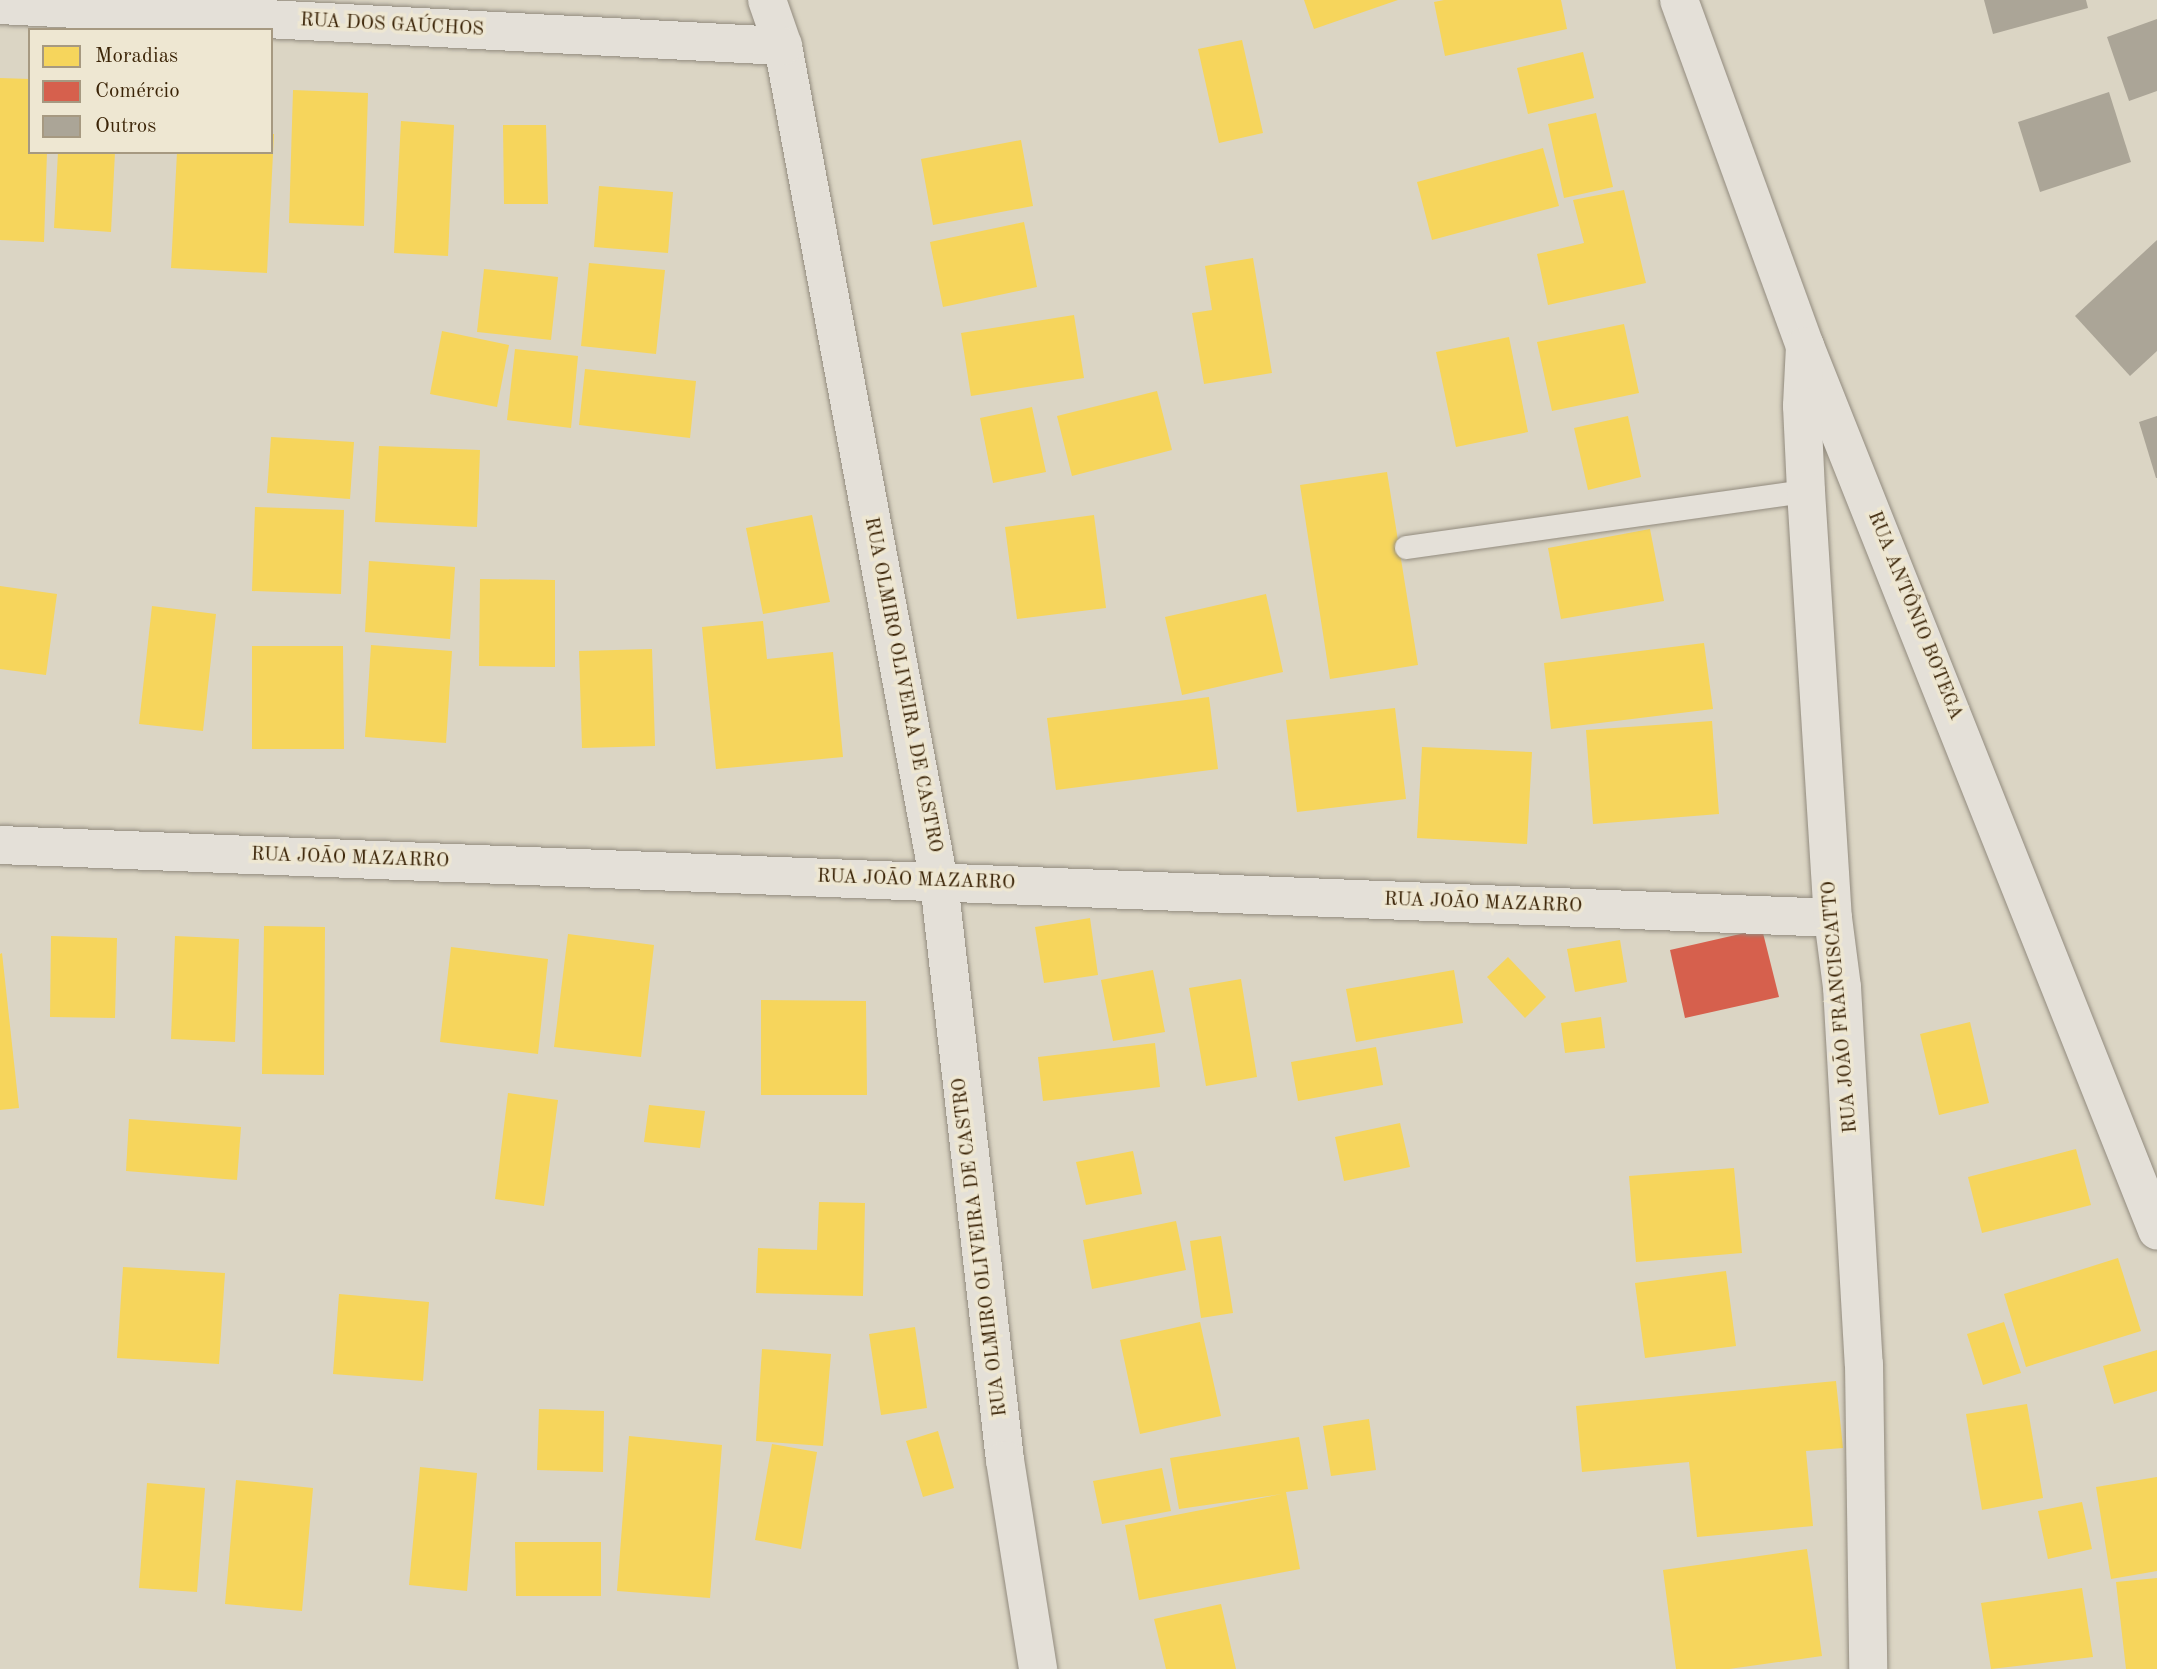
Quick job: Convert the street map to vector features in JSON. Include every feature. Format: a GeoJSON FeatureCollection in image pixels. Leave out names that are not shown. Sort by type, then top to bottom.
{"type":"FeatureCollection","features":[{"type":"Feature","properties":{"kind":"street","name":"RUA OLMIRO OLIVEIRA DE CASTRO"},"geometry":{"type":"LineString","coordinates":[[766,0],[783,46],[939,882],[1005,1460],[1038,1669]]}},
{"type":"Feature","properties":{"kind":"street","name":"RUA ANTÔNIO BOTEGA"},"geometry":{"type":"LineString","coordinates":[[1679,0],[1805,346],[2157,1230]]}},
{"type":"Feature","properties":{"kind":"street","name":"RUA DOS GAÚCHOS"},"geometry":{"type":"LineString","coordinates":[[0,5],[783,46]]}},
{"type":"Feature","properties":{"kind":"street","name":"RUA JOÃO FRANCISCATTO"},"geometry":{"type":"LineString","coordinates":[[1805,346],[1802,406],[1805,491],[1833,918],[1842,987],[1864,1364],[1868,1669]]}},
{"type":"Feature","properties":{"kind":"street","name":"RUA JOÃO MAZARRO"},"geometry":{"type":"LineString","coordinates":[[0,845],[1833,918]]}},
{"type":"Feature","properties":{"kind":"lane"},"geometry":{"type":"LineString","coordinates":[[1406,547],[1805,491]]}},
{"type":"Feature","properties":{"kind":"building: Moradias"},"geometry":{"type":"Polygon","coordinates":[[[1304,0],[1398,0],[1314,29],[1304,0]]]}},
{"type":"Feature","properties":{"kind":"building: Moradias"},"geometry":{"type":"Polygon","coordinates":[[[1561,0],[1567,29],[1445,56],[1434,2],[1561,0]]]}},
{"type":"Feature","properties":{"kind":"building: Moradias"},"geometry":{"type":"Polygon","coordinates":[[[1242,40],[1263,133],[1219,143],[1198,49],[1242,40]]]}},
{"type":"Feature","properties":{"kind":"building: Moradias"},"geometry":{"type":"Polygon","coordinates":[[[1583,52],[1594,98],[1528,114],[1517,68],[1583,52]]]}},
{"type":"Feature","properties":{"kind":"building: Moradias"},"geometry":{"type":"Polygon","coordinates":[[[0,78],[28,79],[28,154],[47,154],[44,242],[0,240],[0,78]]]}},
{"type":"Feature","properties":{"kind":"building: Moradias"},"geometry":{"type":"Polygon","coordinates":[[[293,90],[368,93],[364,226],[289,223],[293,90]]]}},
{"type":"Feature","properties":{"kind":"building: Moradias"},"geometry":{"type":"Polygon","coordinates":[[[1596,113],[1613,187],[1564,198],[1548,124],[1596,113]]]}},
{"type":"Feature","properties":{"kind":"building: Moradias"},"geometry":{"type":"Polygon","coordinates":[[[401,121],[454,125],[448,256],[394,253],[401,121]]]}},
{"type":"Feature","properties":{"kind":"building: Moradias"},"geometry":{"type":"Polygon","coordinates":[[[503,125],[546,125],[548,204],[504,204],[503,125]]]}},
{"type":"Feature","properties":{"kind":"building: Moradias"},"geometry":{"type":"Polygon","coordinates":[[[1021,140],[1033,206],[933,225],[921,159],[1021,140]]]}},
{"type":"Feature","properties":{"kind":"building: Moradias"},"geometry":{"type":"Polygon","coordinates":[[[1543,148],[1559,206],[1432,240],[1417,182],[1543,148]]]}},
{"type":"Feature","properties":{"kind":"building: Moradias"},"geometry":{"type":"Polygon","coordinates":[[[58,154],[115,154],[111,232],[54,228],[58,154]]]}},
{"type":"Feature","properties":{"kind":"building: Moradias"},"geometry":{"type":"Polygon","coordinates":[[[177,154],[273,154],[267,273],[171,268],[177,154]]]}},
{"type":"Feature","properties":{"kind":"building: Moradias"},"geometry":{"type":"Polygon","coordinates":[[[599,186],[673,192],[668,253],[594,247],[599,186]]]}},
{"type":"Feature","properties":{"kind":"building: Moradias"},"geometry":{"type":"Polygon","coordinates":[[[1624,190],[1646,283],[1548,305],[1537,254],[1584,243],[1573,200],[1624,190]]]}},
{"type":"Feature","properties":{"kind":"building: Moradias"},"geometry":{"type":"Polygon","coordinates":[[[1024,222],[1037,287],[943,307],[930,242],[1024,222]]]}},
{"type":"Feature","properties":{"kind":"building: Moradias"},"geometry":{"type":"Polygon","coordinates":[[[1253,258],[1272,373],[1204,384],[1192,313],[1212,310],[1205,266],[1253,258]]]}},
{"type":"Feature","properties":{"kind":"building: Moradias"},"geometry":{"type":"Polygon","coordinates":[[[589,263],[665,270],[656,354],[581,346],[589,263]]]}},
{"type":"Feature","properties":{"kind":"building: Moradias"},"geometry":{"type":"Polygon","coordinates":[[[484,269],[558,277],[551,340],[477,332],[484,269]]]}},
{"type":"Feature","properties":{"kind":"building: Moradias"},"geometry":{"type":"Polygon","coordinates":[[[1074,315],[1084,378],[971,396],[961,333],[1074,315]]]}},
{"type":"Feature","properties":{"kind":"building: Moradias"},"geometry":{"type":"Polygon","coordinates":[[[1624,324],[1639,393],[1552,411],[1537,342],[1624,324]]]}},
{"type":"Feature","properties":{"kind":"building: Moradias"},"geometry":{"type":"Polygon","coordinates":[[[442,331],[509,345],[497,407],[430,394],[442,331]]]}},
{"type":"Feature","properties":{"kind":"building: Moradias"},"geometry":{"type":"Polygon","coordinates":[[[1509,337],[1528,432],[1456,447],[1436,352],[1509,337]]]}},
{"type":"Feature","properties":{"kind":"building: Moradias"},"geometry":{"type":"Polygon","coordinates":[[[515,349],[578,356],[571,428],[507,420],[515,349]]]}},
{"type":"Feature","properties":{"kind":"building: Moradias"},"geometry":{"type":"Polygon","coordinates":[[[585,369],[696,381],[690,438],[579,425],[585,369]]]}},
{"type":"Feature","properties":{"kind":"building: Moradias"},"geometry":{"type":"Polygon","coordinates":[[[1157,391],[1172,450],[1072,476],[1057,416],[1157,391]]]}},
{"type":"Feature","properties":{"kind":"building: Moradias"},"geometry":{"type":"Polygon","coordinates":[[[1032,407],[1046,472],[993,483],[980,418],[1032,407]]]}},
{"type":"Feature","properties":{"kind":"building: Moradias"},"geometry":{"type":"Polygon","coordinates":[[[1628,416],[1641,477],[1588,490],[1574,428],[1628,416]]]}},
{"type":"Feature","properties":{"kind":"building: Moradias"},"geometry":{"type":"Polygon","coordinates":[[[271,437],[354,442],[350,499],[267,493],[271,437]]]}},
{"type":"Feature","properties":{"kind":"building: Moradias"},"geometry":{"type":"Polygon","coordinates":[[[379,446],[480,450],[477,527],[375,522],[379,446]]]}},
{"type":"Feature","properties":{"kind":"building: Moradias"},"geometry":{"type":"Polygon","coordinates":[[[1387,472],[1418,665],[1330,679],[1300,485],[1387,472]]]}},
{"type":"Feature","properties":{"kind":"building: Moradias"},"geometry":{"type":"Polygon","coordinates":[[[255,507],[344,510],[341,594],[252,591],[255,507]]]}},
{"type":"Feature","properties":{"kind":"building: Moradias"},"geometry":{"type":"Polygon","coordinates":[[[812,515],[830,602],[763,614],[746,528],[812,515]]]}},
{"type":"Feature","properties":{"kind":"building: Moradias"},"geometry":{"type":"Polygon","coordinates":[[[1094,515],[1106,608],[1017,619],[1005,527],[1094,515]]]}},
{"type":"Feature","properties":{"kind":"building: Moradias"},"geometry":{"type":"Polygon","coordinates":[[[1650,529],[1664,601],[1561,619],[1548,548],[1650,529]]]}},
{"type":"Feature","properties":{"kind":"building: Moradias"},"geometry":{"type":"Polygon","coordinates":[[[369,561],[455,567],[450,639],[365,632],[369,561]]]}},
{"type":"Feature","properties":{"kind":"building: Moradias"},"geometry":{"type":"Polygon","coordinates":[[[480,579],[555,580],[555,667],[479,666],[480,579]]]}},
{"type":"Feature","properties":{"kind":"building: Moradias"},"geometry":{"type":"Polygon","coordinates":[[[0,586],[57,594],[46,675],[0,669],[0,586]]]}},
{"type":"Feature","properties":{"kind":"building: Moradias"},"geometry":{"type":"Polygon","coordinates":[[[1266,594],[1283,672],[1182,695],[1165,617],[1266,594]]]}},
{"type":"Feature","properties":{"kind":"building: Moradias"},"geometry":{"type":"Polygon","coordinates":[[[152,606],[216,614],[203,731],[139,724],[152,606]]]}},
{"type":"Feature","properties":{"kind":"building: Moradias"},"geometry":{"type":"Polygon","coordinates":[[[763,621],[767,659],[833,652],[843,757],[716,769],[702,627],[763,621]]]}},
{"type":"Feature","properties":{"kind":"building: Moradias"},"geometry":{"type":"Polygon","coordinates":[[[1704,643],[1713,709],[1551,729],[1544,663],[1704,643]]]}},
{"type":"Feature","properties":{"kind":"building: Moradias"},"geometry":{"type":"Polygon","coordinates":[[[371,645],[452,651],[446,743],[365,737],[371,645]]]}},
{"type":"Feature","properties":{"kind":"building: Moradias"},"geometry":{"type":"Polygon","coordinates":[[[252,646],[343,646],[344,749],[252,749],[252,646]]]}},
{"type":"Feature","properties":{"kind":"building: Moradias"},"geometry":{"type":"Polygon","coordinates":[[[652,649],[655,746],[582,748],[579,651],[652,649]]]}},
{"type":"Feature","properties":{"kind":"building: Moradias"},"geometry":{"type":"Polygon","coordinates":[[[1209,697],[1218,769],[1056,790],[1047,718],[1209,697]]]}},
{"type":"Feature","properties":{"kind":"building: Moradias"},"geometry":{"type":"Polygon","coordinates":[[[1395,708],[1406,799],[1297,812],[1286,720],[1395,708]]]}},
{"type":"Feature","properties":{"kind":"building: Moradias"},"geometry":{"type":"Polygon","coordinates":[[[1712,721],[1719,814],[1593,824],[1586,730],[1712,721]]]}},
{"type":"Feature","properties":{"kind":"building: Moradias"},"geometry":{"type":"Polygon","coordinates":[[[1422,747],[1532,752],[1527,844],[1417,838],[1422,747]]]}},
{"type":"Feature","properties":{"kind":"building: Moradias"},"geometry":{"type":"Polygon","coordinates":[[[1090,918],[1098,975],[1044,983],[1035,927],[1090,918]]]}},
{"type":"Feature","properties":{"kind":"building: Moradias"},"geometry":{"type":"Polygon","coordinates":[[[264,926],[325,927],[324,1075],[262,1074],[264,926]]]}},
{"type":"Feature","properties":{"kind":"building: Moradias"},"geometry":{"type":"Polygon","coordinates":[[[568,934],[654,945],[641,1057],[554,1047],[568,934]]]}},
{"type":"Feature","properties":{"kind":"building: Moradias"},"geometry":{"type":"Polygon","coordinates":[[[51,936],[117,938],[115,1018],[50,1017],[51,936]]]}},
{"type":"Feature","properties":{"kind":"building: Moradias"},"geometry":{"type":"Polygon","coordinates":[[[175,936],[239,939],[235,1042],[171,1039],[175,936]]]}},
{"type":"Feature","properties":{"kind":"building: Moradias"},"geometry":{"type":"Polygon","coordinates":[[[1620,940],[1627,982],[1575,992],[1567,949],[1620,940]]]}},
{"type":"Feature","properties":{"kind":"building: Moradias"},"geometry":{"type":"Polygon","coordinates":[[[451,947],[548,959],[538,1054],[440,1042],[451,947]]]}},
{"type":"Feature","properties":{"kind":"building: Moradias"},"geometry":{"type":"Polygon","coordinates":[[[2,953],[19,1108],[0,1110],[0,954],[2,953]]]}},
{"type":"Feature","properties":{"kind":"building: Moradias"},"geometry":{"type":"Polygon","coordinates":[[[1508,957],[1546,997],[1525,1018],[1487,977],[1508,957]]]}},
{"type":"Feature","properties":{"kind":"building: Moradias"},"geometry":{"type":"Polygon","coordinates":[[[1153,970],[1165,1032],[1113,1041],[1101,980],[1153,970]]]}},
{"type":"Feature","properties":{"kind":"building: Moradias"},"geometry":{"type":"Polygon","coordinates":[[[1454,970],[1463,1023],[1356,1042],[1346,989],[1454,970]]]}},
{"type":"Feature","properties":{"kind":"building: Moradias"},"geometry":{"type":"Polygon","coordinates":[[[1241,979],[1257,1077],[1206,1086],[1189,988],[1241,979]]]}},
{"type":"Feature","properties":{"kind":"building: Moradias"},"geometry":{"type":"Polygon","coordinates":[[[761,1000],[866,1001],[867,1095],[761,1095],[761,1000]]]}},
{"type":"Feature","properties":{"kind":"building: Moradias"},"geometry":{"type":"Polygon","coordinates":[[[1601,1017],[1605,1048],[1565,1053],[1561,1023],[1601,1017]]]}},
{"type":"Feature","properties":{"kind":"building: Moradias"},"geometry":{"type":"Polygon","coordinates":[[[1970,1022],[1989,1103],[1939,1115],[1920,1034],[1970,1022]]]}},
{"type":"Feature","properties":{"kind":"building: Moradias"},"geometry":{"type":"Polygon","coordinates":[[[1155,1043],[1160,1087],[1043,1101],[1038,1057],[1155,1043]]]}},
{"type":"Feature","properties":{"kind":"building: Moradias"},"geometry":{"type":"Polygon","coordinates":[[[1376,1047],[1383,1085],[1298,1101],[1291,1062],[1376,1047]]]}},
{"type":"Feature","properties":{"kind":"building: Moradias"},"geometry":{"type":"Polygon","coordinates":[[[508,1093],[558,1100],[544,1206],[495,1199],[508,1093]]]}},
{"type":"Feature","properties":{"kind":"building: Moradias"},"geometry":{"type":"Polygon","coordinates":[[[649,1105],[705,1111],[700,1148],[644,1142],[649,1105]]]}},
{"type":"Feature","properties":{"kind":"building: Moradias"},"geometry":{"type":"Polygon","coordinates":[[[129,1119],[241,1127],[237,1180],[126,1171],[129,1119]]]}},
{"type":"Feature","properties":{"kind":"building: Moradias"},"geometry":{"type":"Polygon","coordinates":[[[1400,1123],[1410,1167],[1344,1181],[1335,1137],[1400,1123]]]}},
{"type":"Feature","properties":{"kind":"building: Moradias"},"geometry":{"type":"Polygon","coordinates":[[[2076,1149],[2091,1205],[1982,1233],[1968,1177],[2076,1149]]]}},
{"type":"Feature","properties":{"kind":"building: Moradias"},"geometry":{"type":"Polygon","coordinates":[[[1133,1151],[1142,1194],[1086,1205],[1076,1162],[1133,1151]]]}},
{"type":"Feature","properties":{"kind":"building: Moradias"},"geometry":{"type":"Polygon","coordinates":[[[1734,1168],[1742,1253],[1636,1262],[1629,1176],[1734,1168]]]}},
{"type":"Feature","properties":{"kind":"building: Moradias"},"geometry":{"type":"Polygon","coordinates":[[[819,1202],[865,1203],[863,1296],[756,1293],[758,1248],[817,1250],[819,1202]]]}},
{"type":"Feature","properties":{"kind":"building: Moradias"},"geometry":{"type":"Polygon","coordinates":[[[1176,1221],[1186,1270],[1092,1289],[1083,1240],[1176,1221]]]}},
{"type":"Feature","properties":{"kind":"building: Moradias"},"geometry":{"type":"Polygon","coordinates":[[[1221,1236],[1233,1313],[1201,1318],[1190,1241],[1221,1236]]]}},
{"type":"Feature","properties":{"kind":"building: Moradias"},"geometry":{"type":"Polygon","coordinates":[[[2118,1258],[2141,1331],[2026,1367],[2004,1294],[2118,1258]]]}},
{"type":"Feature","properties":{"kind":"building: Moradias"},"geometry":{"type":"Polygon","coordinates":[[[123,1267],[225,1273],[219,1364],[117,1358],[123,1267]]]}},
{"type":"Feature","properties":{"kind":"building: Moradias"},"geometry":{"type":"Polygon","coordinates":[[[1726,1271],[1736,1346],[1645,1358],[1635,1283],[1726,1271]]]}},
{"type":"Feature","properties":{"kind":"building: Moradias"},"geometry":{"type":"Polygon","coordinates":[[[339,1294],[429,1302],[423,1381],[333,1374],[339,1294]]]}},
{"type":"Feature","properties":{"kind":"building: Moradias"},"geometry":{"type":"Polygon","coordinates":[[[1200,1322],[1221,1416],[1140,1434],[1120,1340],[1200,1322]]]}},
{"type":"Feature","properties":{"kind":"building: Moradias"},"geometry":{"type":"Polygon","coordinates":[[[2004,1322],[2021,1373],[1983,1385],[1967,1334],[2004,1322]]]}},
{"type":"Feature","properties":{"kind":"building: Moradias"},"geometry":{"type":"Polygon","coordinates":[[[915,1327],[927,1408],[881,1415],[869,1334],[915,1327]]]}},
{"type":"Feature","properties":{"kind":"building: Moradias"},"geometry":{"type":"Polygon","coordinates":[[[762,1349],[831,1354],[823,1446],[756,1441],[762,1349]]]}},
{"type":"Feature","properties":{"kind":"building: Moradias"},"geometry":{"type":"Polygon","coordinates":[[[2157,1350],[2157,1391],[2114,1404],[2103,1366],[2157,1350]]]}},
{"type":"Feature","properties":{"kind":"building: Moradias"},"geometry":{"type":"Polygon","coordinates":[[[1836,1381],[1843,1448],[1806,1451],[1813,1526],[1697,1537],[1689,1462],[1582,1472],[1576,1406],[1836,1381]]]}},
{"type":"Feature","properties":{"kind":"building: Moradias"},"geometry":{"type":"Polygon","coordinates":[[[2027,1404],[2043,1498],[1982,1510],[1966,1414],[2027,1404]]]}},
{"type":"Feature","properties":{"kind":"building: Moradias"},"geometry":{"type":"Polygon","coordinates":[[[539,1409],[604,1411],[603,1472],[537,1470],[539,1409]]]}},
{"type":"Feature","properties":{"kind":"building: Moradias"},"geometry":{"type":"Polygon","coordinates":[[[1369,1419],[1376,1470],[1331,1476],[1323,1426],[1369,1419]]]}},
{"type":"Feature","properties":{"kind":"building: Moradias"},"geometry":{"type":"Polygon","coordinates":[[[938,1431],[954,1488],[923,1497],[906,1441],[938,1431]]]}},
{"type":"Feature","properties":{"kind":"building: Moradias"},"geometry":{"type":"Polygon","coordinates":[[[629,1436],[722,1445],[710,1598],[617,1591],[629,1436]]]}},
{"type":"Feature","properties":{"kind":"building: Moradias"},"geometry":{"type":"Polygon","coordinates":[[[1299,1437],[1308,1489],[1286,1492],[1300,1569],[1139,1600],[1125,1525],[1282,1494],[1179,1509],[1170,1458],[1299,1437]]]}},
{"type":"Feature","properties":{"kind":"building: Moradias"},"geometry":{"type":"Polygon","coordinates":[[[772,1444],[817,1452],[801,1549],[755,1540],[772,1444]]]}},
{"type":"Feature","properties":{"kind":"building: Moradias"},"geometry":{"type":"Polygon","coordinates":[[[420,1467],[477,1473],[467,1591],[409,1585],[420,1467]]]}},
{"type":"Feature","properties":{"kind":"building: Moradias"},"geometry":{"type":"Polygon","coordinates":[[[1162,1468],[1171,1511],[1102,1524],[1093,1481],[1162,1468]]]}},
{"type":"Feature","properties":{"kind":"building: Moradias"},"geometry":{"type":"Polygon","coordinates":[[[2157,1477],[2157,1571],[2111,1579],[2096,1487],[2157,1477]]]}},
{"type":"Feature","properties":{"kind":"building: Moradias"},"geometry":{"type":"Polygon","coordinates":[[[236,1480],[313,1488],[302,1611],[225,1604],[236,1480]]]}},
{"type":"Feature","properties":{"kind":"building: Moradias"},"geometry":{"type":"Polygon","coordinates":[[[147,1483],[205,1488],[197,1592],[139,1588],[147,1483]]]}},
{"type":"Feature","properties":{"kind":"building: Moradias"},"geometry":{"type":"Polygon","coordinates":[[[2082,1502],[2092,1549],[2048,1559],[2038,1511],[2082,1502]]]}},
{"type":"Feature","properties":{"kind":"building: Moradias"},"geometry":{"type":"Polygon","coordinates":[[[515,1542],[601,1542],[601,1596],[516,1596],[515,1542]]]}},
{"type":"Feature","properties":{"kind":"building: Moradias"},"geometry":{"type":"Polygon","coordinates":[[[1807,1549],[1822,1656],[1729,1669],[1676,1669],[1663,1570],[1807,1549]]]}},
{"type":"Feature","properties":{"kind":"building: Moradias"},"geometry":{"type":"Polygon","coordinates":[[[2157,1578],[2157,1669],[2126,1669],[2116,1582],[2157,1578]]]}},
{"type":"Feature","properties":{"kind":"building: Moradias"},"geometry":{"type":"Polygon","coordinates":[[[2082,1588],[2093,1657],[1991,1669],[1981,1603],[2082,1588]]]}},
{"type":"Feature","properties":{"kind":"building: Moradias"},"geometry":{"type":"Polygon","coordinates":[[[1221,1604],[1236,1669],[1166,1669],[1154,1619],[1221,1604]]]}},
{"type":"Feature","properties":{"kind":"building: Comércio"},"geometry":{"type":"Polygon","coordinates":[[[1762,929],[1779,997],[1685,1018],[1670,950],[1762,929]]]}},
{"type":"Feature","properties":{"kind":"building: Outros"},"geometry":{"type":"Polygon","coordinates":[[[1984,0],[2086,0],[2088,8],[1993,34],[1984,0]]]}},
{"type":"Feature","properties":{"kind":"building: Outros"},"geometry":{"type":"Polygon","coordinates":[[[2157,19],[2157,91],[2129,101],[2107,37],[2157,19]]]}},
{"type":"Feature","properties":{"kind":"building: Outros"},"geometry":{"type":"Polygon","coordinates":[[[2109,92],[2131,162],[2040,192],[2018,122],[2109,92]]]}},
{"type":"Feature","properties":{"kind":"building: Outros"},"geometry":{"type":"Polygon","coordinates":[[[2157,240],[2157,351],[2130,376],[2075,316],[2157,240]]]}},
{"type":"Feature","properties":{"kind":"building: Outros"},"geometry":{"type":"Polygon","coordinates":[[[2157,416],[2157,478],[2156,478],[2139,422],[2157,416]]]}}]}
